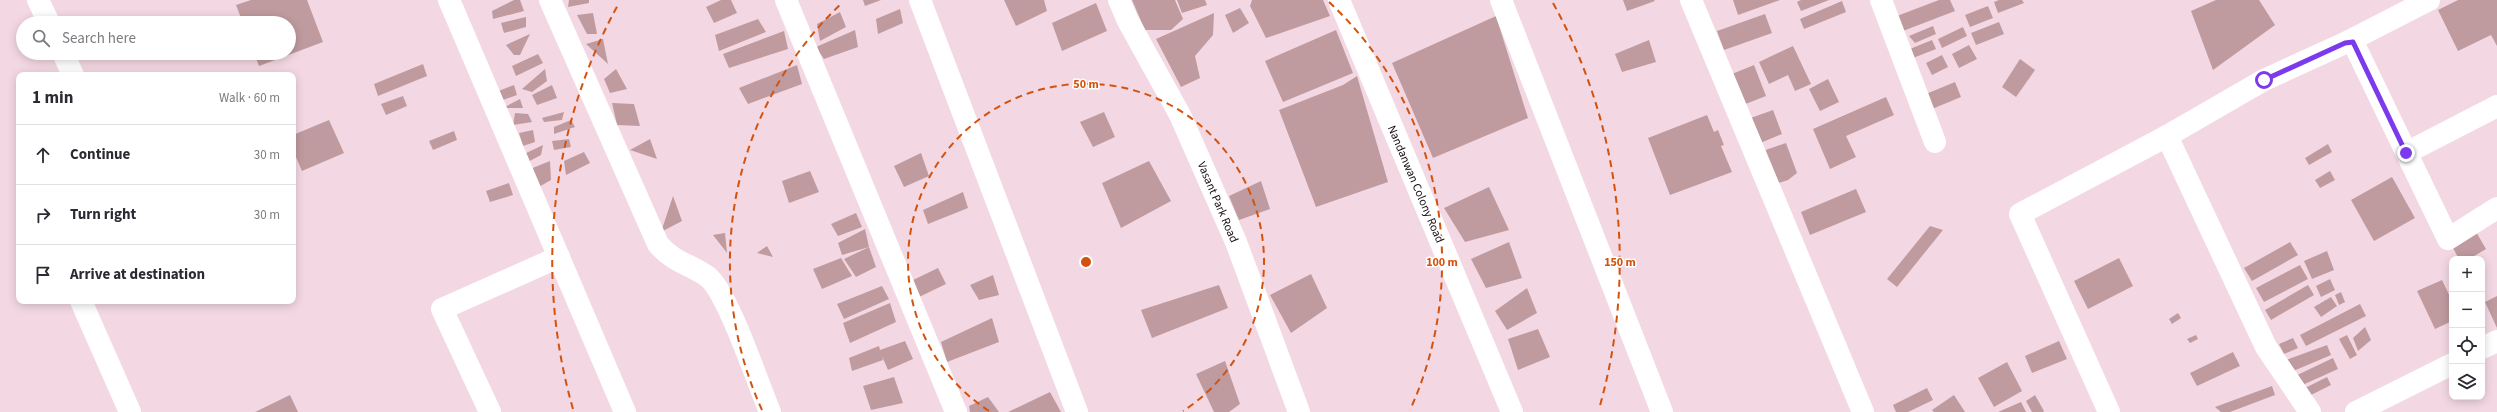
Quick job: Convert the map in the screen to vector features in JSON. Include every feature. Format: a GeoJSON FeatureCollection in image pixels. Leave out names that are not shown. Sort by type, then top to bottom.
{"type":"FeatureCollection","features":[{"type":"Feature","properties":{"kind":"street"},"geometry":{"type":"LineString","coordinates":[[38,0],[46,16]]}},
{"type":"Feature","properties":{"kind":"street"},"geometry":{"type":"LineString","coordinates":[[449,0],[625,412]]}},
{"type":"Feature","properties":{"kind":"street"},"geometry":{"type":"LineString","coordinates":[[550,0],[658,244],[668,256],[708,278],[723,297],[770,412]]}},
{"type":"Feature","properties":{"kind":"street"},"geometry":{"type":"LineString","coordinates":[[786,0],[956,412]]}},
{"type":"Feature","properties":{"kind":"street"},"geometry":{"type":"LineString","coordinates":[[920,0],[1077,412]]}},
{"type":"Feature","properties":{"kind":"street","name":"Vasant Park Road"},"geometry":{"type":"LineString","coordinates":[[1119,0],[1128,22],[1180,115],[1190,136],[1236,242],[1299,412]]}},
{"type":"Feature","properties":{"kind":"street","name":"Nandanwan Colony Road"},"geometry":{"type":"LineString","coordinates":[[1339,0],[1512,412]]}},
{"type":"Feature","properties":{"kind":"street"},"geometry":{"type":"LineString","coordinates":[[1501,0],[1662,412]]}},
{"type":"Feature","properties":{"kind":"street"},"geometry":{"type":"LineString","coordinates":[[1691,0],[1863,412]]}},
{"type":"Feature","properties":{"kind":"street"},"geometry":{"type":"LineString","coordinates":[[1881,0],[1935,142]]}},
{"type":"Feature","properties":{"kind":"street"},"geometry":{"type":"LineString","coordinates":[[2109,412],[2020,214],[2167,136],[2264,80],[2345,43],[2429,0]]}},
{"type":"Feature","properties":{"kind":"street"},"geometry":{"type":"LineString","coordinates":[[2345,43],[2353,42],[2448,239],[2497,208]]}},
{"type":"Feature","properties":{"kind":"street"},"geometry":{"type":"LineString","coordinates":[[66,60],[72,72]]}},
{"type":"Feature","properties":{"kind":"street"},"geometry":{"type":"LineString","coordinates":[[2406,153],[2497,106]]}},
{"type":"Feature","properties":{"kind":"street"},"geometry":{"type":"LineString","coordinates":[[2167,136],[2266,347],[2310,412]]}},
{"type":"Feature","properties":{"kind":"street"},"geometry":{"type":"LineString","coordinates":[[490,412],[442,309],[559,257]]}},
{"type":"Feature","properties":{"kind":"street"},"geometry":{"type":"LineString","coordinates":[[82,304],[130,412]]}},
{"type":"Feature","properties":{"kind":"street"},"geometry":{"type":"LineString","coordinates":[[2485,347],[2497,341]]}},
{"type":"Feature","properties":{"kind":"street"},"geometry":{"type":"LineString","coordinates":[[2356,412],[2449,366]]}},
{"type":"Feature","properties":{"kind":"building"},"geometry":{"type":"Polygon","coordinates":[[[251,0],[307,0],[323,42],[296,52],[296,16],[240,16],[236,5],[251,0]]]}},
{"type":"Feature","properties":{"kind":"building"},"geometry":{"type":"Polygon","coordinates":[[[514,0],[520,0],[524,11],[493,19],[492,11],[514,0]]]}},
{"type":"Feature","properties":{"kind":"building"},"geometry":{"type":"Polygon","coordinates":[[[569,0],[589,0],[589,3],[568,7],[569,0]]]}},
{"type":"Feature","properties":{"kind":"building"},"geometry":{"type":"Polygon","coordinates":[[[721,0],[731,0],[737,13],[714,23],[706,7],[721,0]]]}},
{"type":"Feature","properties":{"kind":"building"},"geometry":{"type":"Polygon","coordinates":[[[863,0],[881,0],[865,6],[863,0]]]}},
{"type":"Feature","properties":{"kind":"building"},"geometry":{"type":"Polygon","coordinates":[[[1004,0],[1044,0],[1047,11],[1016,26],[1004,0]]]}},
{"type":"Feature","properties":{"kind":"building"},"geometry":{"type":"Polygon","coordinates":[[[1132,0],[1175,0],[1183,19],[1171,30],[1145,30],[1132,0]]]}},
{"type":"Feature","properties":{"kind":"building"},"geometry":{"type":"Polygon","coordinates":[[[1177,0],[1205,0],[1207,5],[1182,13],[1177,0]]]}},
{"type":"Feature","properties":{"kind":"building"},"geometry":{"type":"Polygon","coordinates":[[[1252,0],[1323,0],[1330,16],[1266,38],[1250,6],[1252,0]]]}},
{"type":"Feature","properties":{"kind":"building"},"geometry":{"type":"Polygon","coordinates":[[[1623,0],[1654,0],[1655,1],[1627,11],[1623,0]]]}},
{"type":"Feature","properties":{"kind":"building"},"geometry":{"type":"Polygon","coordinates":[[[1733,0],[1780,0],[1738,15],[1733,0]]]}},
{"type":"Feature","properties":{"kind":"building"},"geometry":{"type":"Polygon","coordinates":[[[1801,0],[1829,0],[1801,11],[1797,2],[1801,0]]]}},
{"type":"Feature","properties":{"kind":"building"},"geometry":{"type":"Polygon","coordinates":[[[1939,0],[1950,0],[1955,11],[1903,31],[1897,16],[1939,0]]]}},
{"type":"Feature","properties":{"kind":"building"},"geometry":{"type":"Polygon","coordinates":[[[1999,0],[2022,0],[2024,3],[1998,13],[1994,2],[1999,0]]]}},
{"type":"Feature","properties":{"kind":"building"},"geometry":{"type":"Polygon","coordinates":[[[2216,0],[2259,0],[2275,25],[2213,70],[2191,11],[2216,0]]]}},
{"type":"Feature","properties":{"kind":"building"},"geometry":{"type":"Polygon","coordinates":[[[2458,0],[2497,0],[2497,46],[2491,35],[2458,51],[2438,10],[2458,0]]]}},
{"type":"Feature","properties":{"kind":"building"},"geometry":{"type":"Polygon","coordinates":[[[1842,1],[1846,12],[1804,29],[1800,19],[1842,1]]]}},
{"type":"Feature","properties":{"kind":"building"},"geometry":{"type":"Polygon","coordinates":[[[1096,3],[1107,31],[1062,51],[1052,23],[1096,3]]]}},
{"type":"Feature","properties":{"kind":"building"},"geometry":{"type":"Polygon","coordinates":[[[1988,6],[1993,18],[1970,27],[1965,15],[1988,6]]]}},
{"type":"Feature","properties":{"kind":"building"},"geometry":{"type":"Polygon","coordinates":[[[1240,8],[1249,23],[1233,33],[1225,15],[1240,8]]]}},
{"type":"Feature","properties":{"kind":"building"},"geometry":{"type":"Polygon","coordinates":[[[900,9],[903,23],[878,34],[876,19],[900,9]]]}},
{"type":"Feature","properties":{"kind":"building"},"geometry":{"type":"Polygon","coordinates":[[[840,12],[846,27],[820,41],[817,24],[840,12]]]}},
{"type":"Feature","properties":{"kind":"building"},"geometry":{"type":"Polygon","coordinates":[[[593,13],[597,34],[587,34],[577,15],[593,13]]]}},
{"type":"Feature","properties":{"kind":"building"},"geometry":{"type":"Polygon","coordinates":[[[1214,13],[1213,35],[1195,56],[1200,78],[1181,87],[1156,39],[1214,13]]]}},
{"type":"Feature","properties":{"kind":"building"},"geometry":{"type":"Polygon","coordinates":[[[1765,14],[1772,33],[1724,50],[1717,31],[1765,14]]]}},
{"type":"Feature","properties":{"kind":"building"},"geometry":{"type":"Polygon","coordinates":[[[1496,16],[1528,118],[1433,158],[1392,63],[1496,16]]]}},
{"type":"Feature","properties":{"kind":"building"},"geometry":{"type":"Polygon","coordinates":[[[526,17],[526,27],[504,33],[501,23],[526,17]]]}},
{"type":"Feature","properties":{"kind":"building"},"geometry":{"type":"Polygon","coordinates":[[[758,19],[766,32],[719,51],[715,35],[758,19]]]}},
{"type":"Feature","properties":{"kind":"building"},"geometry":{"type":"Polygon","coordinates":[[[1999,22],[2004,34],[1976,45],[1971,33],[1999,22]]]}},
{"type":"Feature","properties":{"kind":"building"},"geometry":{"type":"Polygon","coordinates":[[[1933,26],[1936,34],[1915,43],[1909,36],[1933,26]]]}},
{"type":"Feature","properties":{"kind":"building"},"geometry":{"type":"Polygon","coordinates":[[[1963,27],[1967,36],[1942,48],[1938,39],[1963,27]]]}},
{"type":"Feature","properties":{"kind":"building"},"geometry":{"type":"Polygon","coordinates":[[[855,30],[858,47],[824,59],[816,47],[855,30]]]}},
{"type":"Feature","properties":{"kind":"building"},"geometry":{"type":"Polygon","coordinates":[[[1336,30],[1353,73],[1283,102],[1265,61],[1336,30]]]}},
{"type":"Feature","properties":{"kind":"building"},"geometry":{"type":"Polygon","coordinates":[[[784,31],[788,49],[729,68],[723,54],[784,31]]]}},
{"type":"Feature","properties":{"kind":"building"},"geometry":{"type":"Polygon","coordinates":[[[530,34],[520,55],[514,55],[506,45],[530,34]]]}},
{"type":"Feature","properties":{"kind":"building"},"geometry":{"type":"Polygon","coordinates":[[[603,39],[608,64],[586,44],[603,39]]]}},
{"type":"Feature","properties":{"kind":"building"},"geometry":{"type":"Polygon","coordinates":[[[1649,40],[1656,62],[1622,72],[1615,54],[1649,40]]]}},
{"type":"Feature","properties":{"kind":"building"},"geometry":{"type":"Polygon","coordinates":[[[1932,40],[1936,49],[1913,58],[1910,49],[1932,40]]]}},
{"type":"Feature","properties":{"kind":"building"},"geometry":{"type":"Polygon","coordinates":[[[1969,45],[1977,59],[1959,68],[1952,54],[1969,45]]]}},
{"type":"Feature","properties":{"kind":"building"},"geometry":{"type":"Polygon","coordinates":[[[1793,46],[1811,84],[1795,91],[1788,75],[1769,84],[1759,62],[1793,46]]]}},
{"type":"Feature","properties":{"kind":"building"},"geometry":{"type":"Polygon","coordinates":[[[538,54],[543,63],[516,76],[512,66],[538,54]]]}},
{"type":"Feature","properties":{"kind":"building"},"geometry":{"type":"Polygon","coordinates":[[[1942,55],[1948,67],[1932,75],[1926,63],[1942,55]]]}},
{"type":"Feature","properties":{"kind":"building"},"geometry":{"type":"Polygon","coordinates":[[[2020,59],[2035,70],[2016,97],[2002,87],[2020,59]]]}},
{"type":"Feature","properties":{"kind":"building"},"geometry":{"type":"Polygon","coordinates":[[[257,60],[275,60],[259,66],[257,60]]]}},
{"type":"Feature","properties":{"kind":"building"},"geometry":{"type":"Polygon","coordinates":[[[423,64],[427,76],[378,96],[374,84],[423,64]]]}},
{"type":"Feature","properties":{"kind":"building"},"geometry":{"type":"Polygon","coordinates":[[[797,65],[802,84],[748,104],[739,88],[797,65]]]}},
{"type":"Feature","properties":{"kind":"building"},"geometry":{"type":"Polygon","coordinates":[[[1754,65],[1766,96],[1743,105],[1732,74],[1754,65]]]}},
{"type":"Feature","properties":{"kind":"building"},"geometry":{"type":"Polygon","coordinates":[[[545,69],[547,81],[532,92],[522,89],[545,69]]]}},
{"type":"Feature","properties":{"kind":"building"},"geometry":{"type":"Polygon","coordinates":[[[616,69],[627,89],[610,93],[604,79],[616,69]]]}},
{"type":"Feature","properties":{"kind":"building"},"geometry":{"type":"Polygon","coordinates":[[[1357,76],[1388,182],[1316,207],[1279,110],[1343,85],[1357,76]]]}},
{"type":"Feature","properties":{"kind":"building"},"geometry":{"type":"Polygon","coordinates":[[[1828,79],[1839,102],[1820,111],[1809,89],[1828,79]]]}},
{"type":"Feature","properties":{"kind":"building"},"geometry":{"type":"Polygon","coordinates":[[[1955,82],[1961,97],[1932,109],[1926,94],[1955,82]]]}},
{"type":"Feature","properties":{"kind":"building"},"geometry":{"type":"Polygon","coordinates":[[[514,85],[517,95],[503,100],[496,92],[514,85]]]}},
{"type":"Feature","properties":{"kind":"building"},"geometry":{"type":"Polygon","coordinates":[[[552,85],[557,98],[537,105],[532,95],[552,85]]]}},
{"type":"Feature","properties":{"kind":"building"},"geometry":{"type":"Polygon","coordinates":[[[403,96],[407,106],[386,115],[381,104],[403,96]]]}},
{"type":"Feature","properties":{"kind":"building"},"geometry":{"type":"Polygon","coordinates":[[[1886,97],[1894,115],[1846,136],[1856,157],[1830,169],[1813,129],[1886,97]]]}},
{"type":"Feature","properties":{"kind":"building"},"geometry":{"type":"Polygon","coordinates":[[[520,99],[523,108],[503,108],[520,99]]]}},
{"type":"Feature","properties":{"kind":"building"},"geometry":{"type":"Polygon","coordinates":[[[612,103],[634,104],[640,126],[617,125],[612,103]]]}},
{"type":"Feature","properties":{"kind":"building"},"geometry":{"type":"Polygon","coordinates":[[[1773,110],[1782,134],[1758,144],[1748,119],[1773,110]]]}},
{"type":"Feature","properties":{"kind":"building"},"geometry":{"type":"Polygon","coordinates":[[[564,112],[562,120],[544,122],[542,118],[564,112]]]}},
{"type":"Feature","properties":{"kind":"building"},"geometry":{"type":"Polygon","coordinates":[[[1104,112],[1115,137],[1093,147],[1080,122],[1104,112]]]}},
{"type":"Feature","properties":{"kind":"building"},"geometry":{"type":"Polygon","coordinates":[[[515,113],[528,114],[532,122],[513,125],[515,113]]]}},
{"type":"Feature","properties":{"kind":"building"},"geometry":{"type":"Polygon","coordinates":[[[1707,115],[1714,132],[1718,130],[1724,145],[1721,146],[1732,172],[1670,195],[1648,138],[1707,115]]]}},
{"type":"Feature","properties":{"kind":"building"},"geometry":{"type":"Polygon","coordinates":[[[329,120],[344,153],[302,171],[296,157],[296,134],[329,120]]]}},
{"type":"Feature","properties":{"kind":"building"},"geometry":{"type":"Polygon","coordinates":[[[571,120],[575,127],[554,134],[554,127],[571,120]]]}},
{"type":"Feature","properties":{"kind":"building"},"geometry":{"type":"Polygon","coordinates":[[[533,130],[535,142],[523,146],[519,133],[533,130]]]}},
{"type":"Feature","properties":{"kind":"building"},"geometry":{"type":"Polygon","coordinates":[[[454,131],[457,140],[433,150],[429,141],[454,131]]]}},
{"type":"Feature","properties":{"kind":"building"},"geometry":{"type":"Polygon","coordinates":[[[569,139],[571,147],[554,150],[552,141],[569,139]]]}},
{"type":"Feature","properties":{"kind":"building"},"geometry":{"type":"Polygon","coordinates":[[[650,139],[657,159],[630,150],[650,139]]]}},
{"type":"Feature","properties":{"kind":"building"},"geometry":{"type":"Polygon","coordinates":[[[1786,143],[1797,173],[1788,180],[1772,185],[1760,152],[1786,143]]]}},
{"type":"Feature","properties":{"kind":"building"},"geometry":{"type":"Polygon","coordinates":[[[2328,144],[2332,152],[2309,165],[2305,158],[2328,144]]]}},
{"type":"Feature","properties":{"kind":"building"},"geometry":{"type":"Polygon","coordinates":[[[543,145],[541,155],[524,164],[520,156],[543,145]]]}},
{"type":"Feature","properties":{"kind":"building"},"geometry":{"type":"Polygon","coordinates":[[[584,152],[590,163],[566,175],[564,161],[584,152]]]}},
{"type":"Feature","properties":{"kind":"building"},"geometry":{"type":"Polygon","coordinates":[[[921,153],[929,176],[904,187],[894,166],[921,153]]]}},
{"type":"Feature","properties":{"kind":"building"},"geometry":{"type":"Polygon","coordinates":[[[550,161],[551,180],[537,188],[530,169],[550,161]]]}},
{"type":"Feature","properties":{"kind":"building"},"geometry":{"type":"Polygon","coordinates":[[[1149,161],[1171,201],[1121,228],[1102,183],[1149,161]]]}},
{"type":"Feature","properties":{"kind":"building"},"geometry":{"type":"Polygon","coordinates":[[[810,171],[819,192],[789,203],[782,181],[810,171]]]}},
{"type":"Feature","properties":{"kind":"building"},"geometry":{"type":"Polygon","coordinates":[[[2330,171],[2335,180],[2320,188],[2315,180],[2330,171]]]}},
{"type":"Feature","properties":{"kind":"building"},"geometry":{"type":"Polygon","coordinates":[[[2392,177],[2415,218],[2374,241],[2351,200],[2392,177]]]}},
{"type":"Feature","properties":{"kind":"building"},"geometry":{"type":"Polygon","coordinates":[[[1261,181],[1270,209],[1239,220],[1229,196],[1261,181]]]}},
{"type":"Feature","properties":{"kind":"building"},"geometry":{"type":"Polygon","coordinates":[[[509,183],[513,195],[490,202],[486,191],[509,183]]]}},
{"type":"Feature","properties":{"kind":"building"},"geometry":{"type":"Polygon","coordinates":[[[1489,187],[1509,230],[1465,242],[1444,208],[1489,187]]]}},
{"type":"Feature","properties":{"kind":"building"},"geometry":{"type":"Polygon","coordinates":[[[1856,189],[1866,212],[1810,235],[1801,212],[1856,189]]]}},
{"type":"Feature","properties":{"kind":"building"},"geometry":{"type":"Polygon","coordinates":[[[963,192],[968,208],[928,224],[923,210],[963,192]]]}},
{"type":"Feature","properties":{"kind":"building"},"geometry":{"type":"Polygon","coordinates":[[[673,196],[682,221],[661,232],[673,196]]]}},
{"type":"Feature","properties":{"kind":"building"},"geometry":{"type":"Polygon","coordinates":[[[856,213],[862,227],[838,236],[831,224],[856,213]]]}},
{"type":"Feature","properties":{"kind":"building"},"geometry":{"type":"Polygon","coordinates":[[[2472,225],[2486,249],[2474,256],[2457,256],[2448,239],[2472,225]]]}},
{"type":"Feature","properties":{"kind":"building"},"geometry":{"type":"Polygon","coordinates":[[[1930,226],[1943,230],[1897,287],[1887,279],[1930,226]]]}},
{"type":"Feature","properties":{"kind":"building"},"geometry":{"type":"Polygon","coordinates":[[[865,229],[869,247],[842,255],[838,243],[865,229]]]}},
{"type":"Feature","properties":{"kind":"building"},"geometry":{"type":"Polygon","coordinates":[[[725,233],[727,253],[713,235],[725,233]]]}},
{"type":"Feature","properties":{"kind":"building"},"geometry":{"type":"Polygon","coordinates":[[[1509,242],[1522,278],[1486,288],[1471,259],[1509,242]]]}},
{"type":"Feature","properties":{"kind":"building"},"geometry":{"type":"Polygon","coordinates":[[[2290,242],[2298,255],[2252,281],[2244,268],[2290,242]]]}},
{"type":"Feature","properties":{"kind":"building"},"geometry":{"type":"Polygon","coordinates":[[[767,246],[773,257],[757,253],[767,246]]]}},
{"type":"Feature","properties":{"kind":"building"},"geometry":{"type":"Polygon","coordinates":[[[869,247],[876,267],[856,277],[844,259],[869,247]]]}},
{"type":"Feature","properties":{"kind":"building"},"geometry":{"type":"Polygon","coordinates":[[[2327,251],[2334,270],[2312,279],[2304,261],[2327,251]]]}},
{"type":"Feature","properties":{"kind":"building"},"geometry":{"type":"Polygon","coordinates":[[[841,258],[852,276],[822,289],[813,269],[841,258]]]}},
{"type":"Feature","properties":{"kind":"building"},"geometry":{"type":"Polygon","coordinates":[[[2119,258],[2133,286],[2088,309],[2074,281],[2119,258]]]}},
{"type":"Feature","properties":{"kind":"building"},"geometry":{"type":"Polygon","coordinates":[[[2300,265],[2308,279],[2264,302],[2256,288],[2300,265]]]}},
{"type":"Feature","properties":{"kind":"building"},"geometry":{"type":"Polygon","coordinates":[[[938,268],[946,284],[917,298],[911,281],[938,268]]]}},
{"type":"Feature","properties":{"kind":"building"},"geometry":{"type":"Polygon","coordinates":[[[1311,274],[1327,308],[1291,333],[1270,295],[1311,274]]]}},
{"type":"Feature","properties":{"kind":"building"},"geometry":{"type":"Polygon","coordinates":[[[993,275],[999,295],[979,300],[970,285],[993,275]]]}},
{"type":"Feature","properties":{"kind":"building"},"geometry":{"type":"Polygon","coordinates":[[[2330,279],[2335,290],[2321,297],[2316,286],[2330,279]]]}},
{"type":"Feature","properties":{"kind":"building"},"geometry":{"type":"Polygon","coordinates":[[[2442,280],[2449,295],[2449,322],[2435,329],[2417,291],[2442,280]]]}},
{"type":"Feature","properties":{"kind":"building"},"geometry":{"type":"Polygon","coordinates":[[[1219,285],[1228,308],[1152,338],[1141,310],[1219,285]]]}},
{"type":"Feature","properties":{"kind":"building"},"geometry":{"type":"Polygon","coordinates":[[[2308,285],[2314,295],[2271,320],[2265,310],[2308,285]]]}},
{"type":"Feature","properties":{"kind":"building"},"geometry":{"type":"Polygon","coordinates":[[[882,286],[889,299],[844,319],[837,304],[882,286]]]}},
{"type":"Feature","properties":{"kind":"building"},"geometry":{"type":"Polygon","coordinates":[[[1527,288],[1537,313],[1507,330],[1495,311],[1527,288]]]}},
{"type":"Feature","properties":{"kind":"building"},"geometry":{"type":"Polygon","coordinates":[[[2341,292],[2345,302],[2339,305],[2335,295],[2341,292]]]}},
{"type":"Feature","properties":{"kind":"building"},"geometry":{"type":"Polygon","coordinates":[[[2497,296],[2497,328],[2485,302],[2497,296]]]}},
{"type":"Feature","properties":{"kind":"building"},"geometry":{"type":"Polygon","coordinates":[[[2331,297],[2337,306],[2321,317],[2314,307],[2331,297]]]}},
{"type":"Feature","properties":{"kind":"building"},"geometry":{"type":"Polygon","coordinates":[[[890,303],[896,322],[850,343],[843,323],[890,303]]]}},
{"type":"Feature","properties":{"kind":"building"},"geometry":{"type":"Polygon","coordinates":[[[2360,304],[2366,316],[2306,346],[2300,335],[2360,304]]]}},
{"type":"Feature","properties":{"kind":"building"},"geometry":{"type":"Polygon","coordinates":[[[2178,313],[2181,318],[2172,324],[2169,319],[2178,313]]]}},
{"type":"Feature","properties":{"kind":"building"},"geometry":{"type":"Polygon","coordinates":[[[992,318],[999,342],[947,362],[941,342],[992,318]]]}},
{"type":"Feature","properties":{"kind":"building"},"geometry":{"type":"Polygon","coordinates":[[[2365,327],[2371,340],[2358,351],[2353,338],[2365,327]]]}},
{"type":"Feature","properties":{"kind":"building"},"geometry":{"type":"Polygon","coordinates":[[[1538,329],[1550,357],[1518,370],[1508,339],[1538,329]]]}},
{"type":"Feature","properties":{"kind":"building"},"geometry":{"type":"Polygon","coordinates":[[[2196,335],[2198,339],[2190,343],[2187,339],[2196,335]]]}},
{"type":"Feature","properties":{"kind":"building"},"geometry":{"type":"Polygon","coordinates":[[[2347,335],[2357,355],[2350,359],[2339,339],[2347,335]]]}},
{"type":"Feature","properties":{"kind":"building"},"geometry":{"type":"Polygon","coordinates":[[[2293,338],[2298,348],[2284,354],[2279,344],[2293,338]]]}},
{"type":"Feature","properties":{"kind":"building"},"geometry":{"type":"Polygon","coordinates":[[[905,341],[913,359],[888,370],[882,356],[883,360],[852,371],[849,358],[879,346],[880,350],[905,341]]]}},
{"type":"Feature","properties":{"kind":"building"},"geometry":{"type":"Polygon","coordinates":[[[2059,341],[2067,359],[2032,373],[2025,356],[2059,341]]]}},
{"type":"Feature","properties":{"kind":"building"},"geometry":{"type":"Polygon","coordinates":[[[2327,345],[2331,355],[2291,372],[2286,360],[2327,345]]]}},
{"type":"Feature","properties":{"kind":"building"},"geometry":{"type":"Polygon","coordinates":[[[2233,352],[2240,366],[2197,386],[2190,373],[2233,352]]]}},
{"type":"Feature","properties":{"kind":"building"},"geometry":{"type":"Polygon","coordinates":[[[2333,358],[2338,369],[2298,387],[2293,377],[2333,358]]]}},
{"type":"Feature","properties":{"kind":"building"},"geometry":{"type":"Polygon","coordinates":[[[1225,361],[1240,404],[1229,412],[1214,412],[1196,374],[1225,361]]]}},
{"type":"Feature","properties":{"kind":"building"},"geometry":{"type":"Polygon","coordinates":[[[2007,362],[2022,391],[1994,407],[1978,378],[2007,362]]]}},
{"type":"Feature","properties":{"kind":"building"},"geometry":{"type":"Polygon","coordinates":[[[894,377],[903,403],[871,410],[863,386],[894,377]]]}},
{"type":"Feature","properties":{"kind":"building"},"geometry":{"type":"Polygon","coordinates":[[[2327,377],[2331,385],[2307,397],[2303,389],[2327,377]]]}},
{"type":"Feature","properties":{"kind":"building"},"geometry":{"type":"Polygon","coordinates":[[[2272,386],[2275,395],[2230,412],[2221,412],[2215,407],[2272,386]]]}},
{"type":"Feature","properties":{"kind":"building"},"geometry":{"type":"Polygon","coordinates":[[[1927,388],[1933,400],[1908,412],[1896,412],[1893,405],[1927,388]]]}},
{"type":"Feature","properties":{"kind":"building"},"geometry":{"type":"Polygon","coordinates":[[[1050,392],[1061,412],[1008,412],[1050,392]]]}},
{"type":"Feature","properties":{"kind":"building"},"geometry":{"type":"Polygon","coordinates":[[[290,395],[298,412],[255,412],[290,395]]]}},
{"type":"Feature","properties":{"kind":"building"},"geometry":{"type":"Polygon","coordinates":[[[1954,395],[1965,412],[1934,412],[1932,410],[1954,395]]]}},
{"type":"Feature","properties":{"kind":"building"},"geometry":{"type":"Polygon","coordinates":[[[2035,395],[2044,411],[2043,412],[2032,412],[2026,401],[2035,395]]]}},
{"type":"Feature","properties":{"kind":"building"},"geometry":{"type":"Polygon","coordinates":[[[988,397],[999,412],[970,412],[969,406],[988,397]]]}},
{"type":"Feature","properties":{"kind":"building"},"geometry":{"type":"Polygon","coordinates":[[[2021,402],[2026,412],[1998,412],[2021,402]]]}},
{"type":"Feature","properties":{"kind":"route"},"geometry":{"type":"LineString","coordinates":[[2264,80],[2345,43],[2353,42],[2406,153]]}}]}
